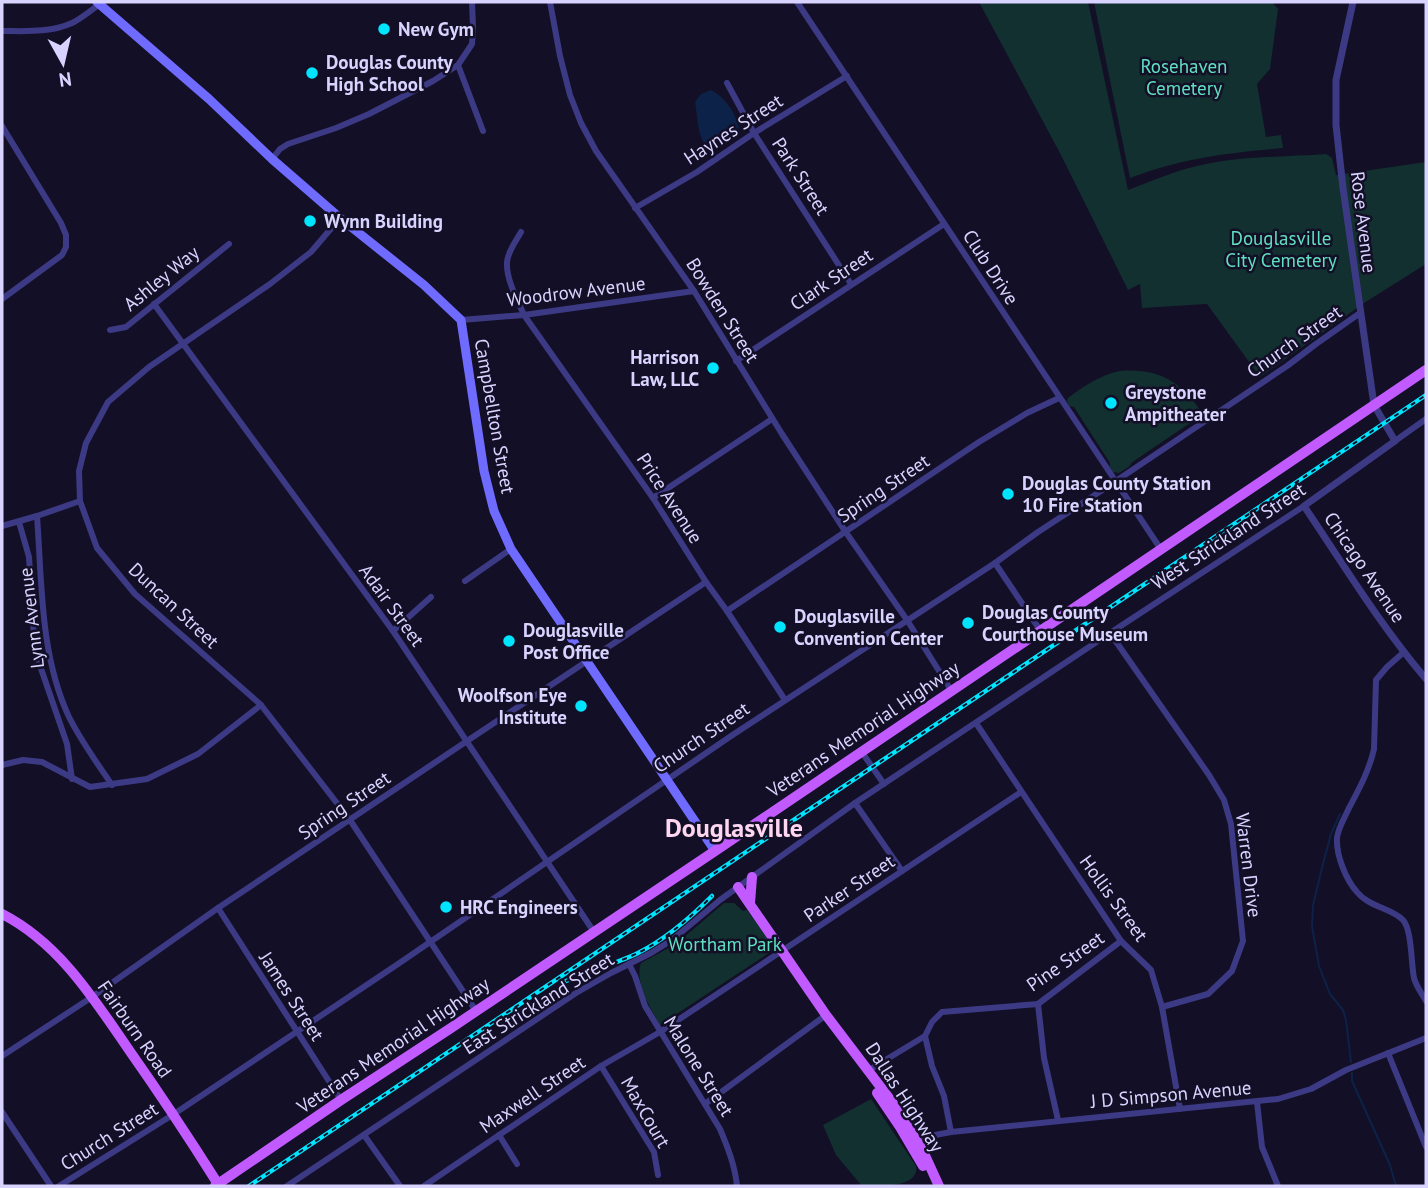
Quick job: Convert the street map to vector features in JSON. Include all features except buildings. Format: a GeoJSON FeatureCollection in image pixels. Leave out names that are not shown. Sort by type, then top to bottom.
{"type":"FeatureCollection","features":[{"type":"Feature","properties":{"kind":"main road","name":"Campbellton Street"},"geometry":{"type":"LineString","coordinates":[[98,3],[209,99],[272,159],[424,285],[461,320],[484,471],[494,511],[511,549],[715,851]]}},
{"type":"Feature","properties":{"kind":"main road","name":"Veterans Memorial Highway"},"geometry":{"type":"LineString","coordinates":[[216,1185],[1426,370]]}},
{"type":"Feature","properties":{"kind":"main road"},"geometry":{"type":"LineString","coordinates":[[750,903],[752,877]]}},
{"type":"Feature","properties":{"kind":"main road","name":"Dallas Highway"},"geometry":{"type":"LineString","coordinates":[[738,887],[837,1031],[869,1070],[912,1140]]}},
{"type":"Feature","properties":{"kind":"main road","name":"Fairburn Road"},"geometry":{"type":"LineString","coordinates":[[2,914],[28,930],[70,969],[174,1114],[216,1185]]}},
{"type":"Feature","properties":{"kind":"main road","name":"Dallas Highway"},"geometry":{"type":"LineString","coordinates":[[837,1031],[846,1048],[930,1166],[936,1186]]}},
{"type":"Feature","properties":{"kind":"street"},"geometry":{"type":"LineString","coordinates":[[272,159],[279,149],[288,144],[369,114],[458,65],[472,44],[472,2]]}},
{"type":"Feature","properties":{"kind":"street","name":"Bowden Street"},"geometry":{"type":"LineString","coordinates":[[550,2],[570,95],[580,123],[596,151],[694,291],[772,419],[951,690]]}},
{"type":"Feature","properties":{"kind":"street","name":"Club Drive"},"geometry":{"type":"LineString","coordinates":[[797,2],[1160,548]]}},
{"type":"Feature","properties":{"kind":"street","name":"Rose Avenue"},"geometry":{"type":"LineString","coordinates":[[1353,2],[1336,80],[1336,125],[1374,405],[1395,441]]}},
{"type":"Feature","properties":{"kind":"street"},"geometry":{"type":"LineString","coordinates":[[2,31],[41,31],[57,28],[73,23],[98,3]]}},
{"type":"Feature","properties":{"kind":"street"},"geometry":{"type":"LineString","coordinates":[[458,65],[483,131]]}},
{"type":"Feature","properties":{"kind":"street","name":"Haynes Street"},"geometry":{"type":"LineString","coordinates":[[635,208],[697,172],[754,133],[847,76]]}},
{"type":"Feature","properties":{"kind":"street","name":"Park Street"},"geometry":{"type":"LineString","coordinates":[[727,83],[754,133],[851,284]]}},
{"type":"Feature","properties":{"kind":"street"},"geometry":{"type":"LineString","coordinates":[[2,126],[66,235],[66,247],[62,256],[2,299]]}},
{"type":"Feature","properties":{"kind":"street","name":"Duncan Street"},"geometry":{"type":"LineString","coordinates":[[340,218],[311,252],[270,284],[149,367],[108,402],[86,443],[79,471],[80,501],[97,548],[135,594],[261,705],[350,820],[476,1011]]}},
{"type":"Feature","properties":{"kind":"street","name":"Clark Street"},"geometry":{"type":"LineString","coordinates":[[736,361],[944,224]]}},
{"type":"Feature","properties":{"kind":"street","name":"Price Avenue"},"geometry":{"type":"LineString","coordinates":[[521,232],[507,261],[514,293],[524,315],[653,498],[785,700]]}},
{"type":"Feature","properties":{"kind":"street","name":"Ashley Way"},"geometry":{"type":"LineString","coordinates":[[110,330],[125,327],[229,244]]}},
{"type":"Feature","properties":{"kind":"street","name":"Woodrow Avenue"},"geometry":{"type":"LineString","coordinates":[[461,320],[524,315],[694,291]]}},
{"type":"Feature","properties":{"kind":"street","name":"Adair Street"},"geometry":{"type":"LineString","coordinates":[[154,304],[393,631],[594,932]]}},
{"type":"Feature","properties":{"kind":"street","name":"Church Street"},"geometry":{"type":"LineString","coordinates":[[59,1186],[174,1114],[667,779],[1287,366],[1360,313]]}},
{"type":"Feature","properties":{"kind":"street","name":"Spring Street"},"geometry":{"type":"LineString","coordinates":[[727,611],[979,442],[1027,413],[1059,398]]}},
{"type":"Feature","properties":{"kind":"street"},"geometry":{"type":"LineString","coordinates":[[653,498],[772,419]]}},
{"type":"Feature","properties":{"kind":"street","name":"West Strickland Street"},"geometry":{"type":"LineString","coordinates":[[976,723],[1304,506],[1426,419]]}},
{"type":"Feature","properties":{"kind":"street"},"geometry":{"type":"LineString","coordinates":[[2,526],[80,501]]}},
{"type":"Feature","properties":{"kind":"street","name":"Chicago Avenue"},"geometry":{"type":"LineString","coordinates":[[1304,506],[1404,652],[1426,678]]}},
{"type":"Feature","properties":{"kind":"street","name":"Lynn Avenue"},"geometry":{"type":"LineString","coordinates":[[37,516],[47,645],[55,679],[79,737],[112,785]]}},
{"type":"Feature","properties":{"kind":"street"},"geometry":{"type":"LineString","coordinates":[[19,522],[29,557],[36,654],[67,744],[72,779]]}},
{"type":"Feature","properties":{"kind":"street"},"geometry":{"type":"LineString","coordinates":[[465,581],[511,549]]}},
{"type":"Feature","properties":{"kind":"street"},"geometry":{"type":"LineString","coordinates":[[995,563],[1040,630]]}},
{"type":"Feature","properties":{"kind":"street","name":"Spring Street"},"geometry":{"type":"LineString","coordinates":[[2,1056],[92,997],[218,908],[706,582]]}},
{"type":"Feature","properties":{"kind":"street"},"geometry":{"type":"LineString","coordinates":[[393,631],[431,597]]}},
{"type":"Feature","properties":{"kind":"street","name":"Warren Drive"},"geometry":{"type":"LineString","coordinates":[[1110,632],[1209,775],[1224,800],[1231,824],[1243,941],[1232,971],[1208,993],[1162,1007]]}},
{"type":"Feature","properties":{"kind":"street"},"geometry":{"type":"LineString","coordinates":[[1404,652],[1376,680],[1374,749],[1368,772],[1337,838],[1346,876],[1358,893],[1366,901],[1403,920],[1407,929],[1414,981],[1426,1001]]}},
{"type":"Feature","properties":{"kind":"street"},"geometry":{"type":"LineString","coordinates":[[2,765],[33,760],[49,765],[90,787],[147,779],[198,754],[261,705]]}},
{"type":"Feature","properties":{"kind":"street","name":"East Strickland Street"},"geometry":{"type":"LineString","coordinates":[[287,1186],[576,993],[672,940],[720,900],[855,803],[976,723]]}},
{"type":"Feature","properties":{"kind":"street","name":"Hollis Street"},"geometry":{"type":"LineString","coordinates":[[976,723],[1121,941],[1151,970],[1162,1007],[1180,1109]]}},
{"type":"Feature","properties":{"kind":"street"},"geometry":{"type":"LineString","coordinates":[[861,751],[884,784]]}},
{"type":"Feature","properties":{"kind":"street","name":"Parker Street"},"geometry":{"type":"LineString","coordinates":[[660,1032],[1021,792]]}},
{"type":"Feature","properties":{"kind":"street"},"geometry":{"type":"LineString","coordinates":[[855,803],[902,871]]}},
{"type":"Feature","properties":{"kind":"street","name":"James Street"},"geometry":{"type":"LineString","coordinates":[[218,908],[341,1100]]}},
{"type":"Feature","properties":{"kind":"street","name":"Pine Street"},"geometry":{"type":"LineString","coordinates":[[925,1036],[932,1022],[942,1012],[1038,1004],[1121,941]]}},
{"type":"Feature","properties":{"kind":"street","name":"Malone Street"},"geometry":{"type":"LineString","coordinates":[[629,964],[645,1006],[720,1129],[727,1145],[737,1186]]}},
{"type":"Feature","properties":{"kind":"street"},"geometry":{"type":"LineString","coordinates":[[1038,1004],[1044,1058],[1058,1120]]}},
{"type":"Feature","properties":{"kind":"street"},"geometry":{"type":"LineString","coordinates":[[705,1104],[826,1015]]}},
{"type":"Feature","properties":{"kind":"street","name":"Maxwell Street"},"geometry":{"type":"LineString","coordinates":[[424,1186],[601,1066],[660,1032]]}},
{"type":"Feature","properties":{"kind":"street"},"geometry":{"type":"LineString","coordinates":[[869,1070],[925,1036],[932,1066],[944,1096],[951,1132]]}},
{"type":"Feature","properties":{"kind":"street","name":"J D Simpson Avenue"},"geometry":{"type":"LineString","coordinates":[[912,1140],[951,1132],[1058,1120],[1278,1099],[1311,1088],[1346,1070],[1426,1038]]}},
{"type":"Feature","properties":{"kind":"street"},"geometry":{"type":"LineString","coordinates":[[1388,1053],[1426,1147]]}},
{"type":"Feature","properties":{"kind":"street","name":"MaxCourt"},"geometry":{"type":"LineString","coordinates":[[601,1066],[654,1152],[657,1175]]}},
{"type":"Feature","properties":{"kind":"street"},"geometry":{"type":"LineString","coordinates":[[1256,1102],[1262,1147],[1278,1186]]}},
{"type":"Feature","properties":{"kind":"street"},"geometry":{"type":"LineString","coordinates":[[2,1112],[51,1186]]}},
{"type":"Feature","properties":{"kind":"street"},"geometry":{"type":"LineString","coordinates":[[364,1135],[400,1186]]}},
{"type":"Feature","properties":{"kind":"street"},"geometry":{"type":"LineString","coordinates":[[499,1135],[517,1164]]}},
{"type":"Feature","properties":{"kind":"green space","name":"Douglasville City Cemetery"},"geometry":{"type":"Polygon","coordinates":[[[979,2],[1088,2],[1128,190],[1186,169],[1236,159],[1326,154],[1332,158],[1336,175],[1426,162],[1426,264],[1364,303],[1260,377],[1207,304],[1142,308],[1140,284],[1128,290],[1061,155],[979,2]]]}},
{"type":"Feature","properties":{"kind":"green space","name":"Rosehaven Cemetery"},"geometry":{"type":"Polygon","coordinates":[[[1094,2],[1272,2],[1278,9],[1270,69],[1257,84],[1266,137],[1281,135],[1283,148],[1206,157],[1130,178],[1094,2]]]}},
{"type":"Feature","properties":{"kind":"green space"},"geometry":{"type":"Polygon","coordinates":[[[1120,371],[1146,372],[1167,379],[1186,393],[1202,413],[1199,420],[1193,421],[1119,473],[1113,472],[1074,407],[1069,406],[1067,401],[1092,382],[1120,371]]]}},
{"type":"Feature","properties":{"kind":"green space","name":"Wortham Park"},"geometry":{"type":"Polygon","coordinates":[[[724,903],[734,903],[743,911],[747,910],[775,949],[660,1025],[642,987],[639,970],[641,963],[676,944],[724,903]]]}},
{"type":"Feature","properties":{"kind":"green space"},"geometry":{"type":"Polygon","coordinates":[[[871,1099],[916,1166],[916,1173],[905,1182],[862,1186],[836,1155],[823,1125],[871,1099]]]}},
{"type":"Feature","properties":{"kind":"water"},"geometry":{"type":"Polygon","coordinates":[[[711,90],[729,106],[739,128],[726,142],[710,152],[700,135],[695,102],[701,94],[711,90]]]}},
{"type":"Feature","properties":{"kind":"waterway"},"geometry":{"type":"LineString","coordinates":[[1340,814],[1323,864],[1313,905],[1312,926],[1319,966],[1330,994],[1343,1010],[1346,1020],[1351,1062]]}},
{"type":"Feature","properties":{"kind":"waterway"},"geometry":{"type":"LineString","coordinates":[[1352,1073],[1352,1081],[1390,1165],[1396,1186]]}},
{"type":"Feature","properties":{"kind":"railway"},"geometry":{"type":"LineString","coordinates":[[249,1186],[1426,395]]}},
{"type":"Feature","properties":{"kind":"railway"},"geometry":{"type":"LineString","coordinates":[[566,981],[638,953],[677,928],[712,896]]}},
{"type":"Feature","properties":{"kind":"place","name":"New Gym"},"geometry":{"type":"Point","coordinates":[384,29]}},
{"type":"Feature","properties":{"kind":"place","name":"Douglas County High School"},"geometry":{"type":"Point","coordinates":[312,73]}},
{"type":"Feature","properties":{"kind":"place","name":"Wynn Building"},"geometry":{"type":"Point","coordinates":[310,221]}},
{"type":"Feature","properties":{"kind":"place","name":"Harrison Law, LLC"},"geometry":{"type":"Point","coordinates":[713,368]}},
{"type":"Feature","properties":{"kind":"place","name":"Greystone Ampitheater"},"geometry":{"type":"Point","coordinates":[1111,403]}},
{"type":"Feature","properties":{"kind":"place","name":"Douglas County Station 10 Fire Station"},"geometry":{"type":"Point","coordinates":[1008,494]}},
{"type":"Feature","properties":{"kind":"place","name":"Douglas County Courthouse Museum"},"geometry":{"type":"Point","coordinates":[968,623]}},
{"type":"Feature","properties":{"kind":"place","name":"Douglasville Convention Center"},"geometry":{"type":"Point","coordinates":[780,627]}},
{"type":"Feature","properties":{"kind":"place","name":"Douglasville Post Office"},"geometry":{"type":"Point","coordinates":[509,641]}},
{"type":"Feature","properties":{"kind":"place","name":"Woolfson Eye Institute"},"geometry":{"type":"Point","coordinates":[581,706]}},
{"type":"Feature","properties":{"kind":"place","name":"HRC Engineers"},"geometry":{"type":"Point","coordinates":[446,907]}},
{"type":"Feature","properties":{"kind":"district","name":"Douglasville"},"geometry":{"type":"Point","coordinates":[734,827]}}]}
